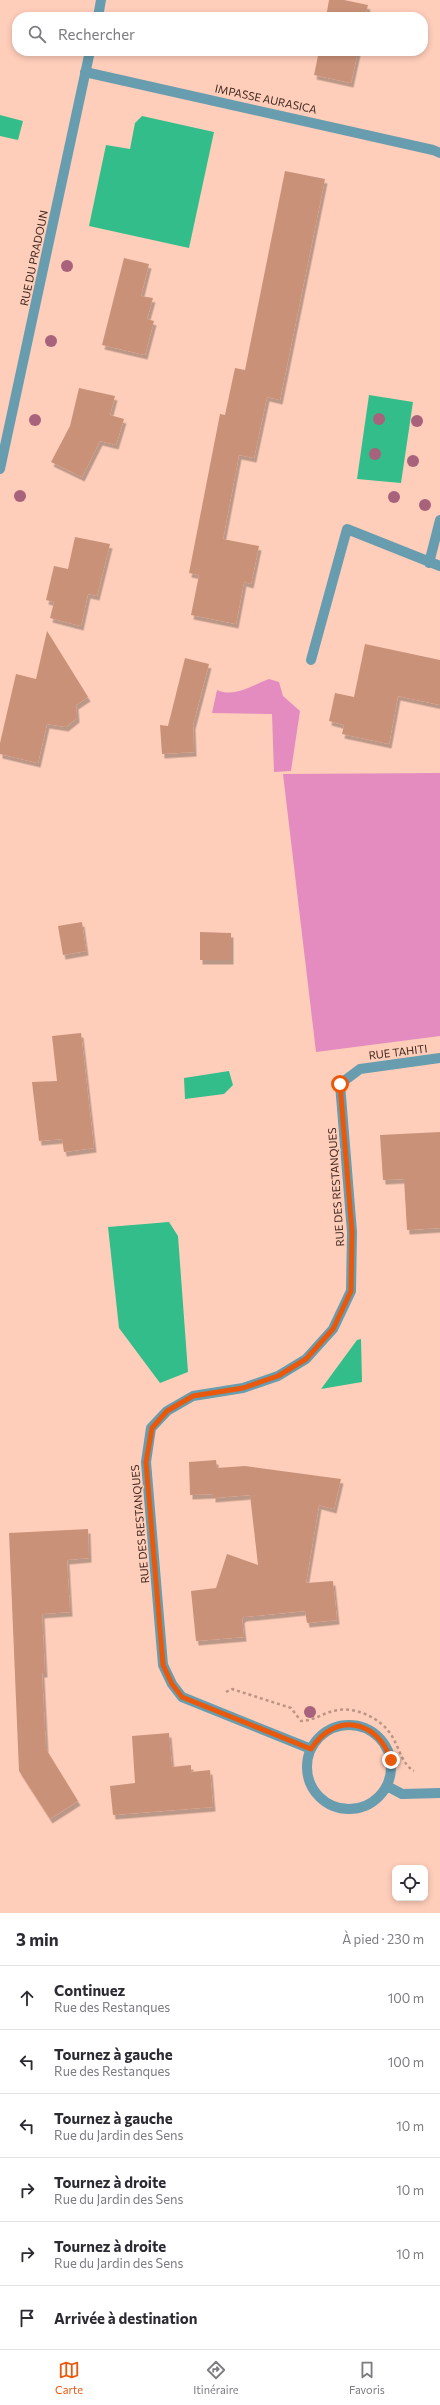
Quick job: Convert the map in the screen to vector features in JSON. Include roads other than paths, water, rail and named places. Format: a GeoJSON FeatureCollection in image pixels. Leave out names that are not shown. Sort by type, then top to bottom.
{"type":"FeatureCollection","features":[{"type":"Feature","properties":{"kind":"street"},"geometry":{"type":"LineString","coordinates":[[99,12],[101,0]]}},
{"type":"Feature","properties":{"kind":"street","name":"RUE DU PRADOUN"},"geometry":{"type":"LineString","coordinates":[[0,469],[89,56]]}},
{"type":"Feature","properties":{"kind":"street","name":"IMPASSE AURASICA"},"geometry":{"type":"LineString","coordinates":[[85,72],[371,134],[440,153]]}},
{"type":"Feature","properties":{"kind":"street"},"geometry":{"type":"LineString","coordinates":[[429,564],[440,520]]}},
{"type":"Feature","properties":{"kind":"street"},"geometry":{"type":"LineString","coordinates":[[311,660],[346,529],[379,540],[429,564],[440,566]]}},
{"type":"Feature","properties":{"kind":"street","name":"RUE TAHITI"},"geometry":{"type":"LineString","coordinates":[[340,1084],[360,1069],[440,1058]]}},
{"type":"Feature","properties":{"kind":"street","name":"RUE DES RESTANQUES"},"geometry":{"type":"LineString","coordinates":[[311,1749],[182,1697],[172,1684],[163,1665],[146,1462],[152,1428],[167,1411],[193,1396],[243,1388],[278,1376],[306,1359],[333,1329],[351,1291],[352,1232],[340,1084]]}},
{"type":"Feature","properties":{"kind":"street"},"geometry":{"type":"LineString","coordinates":[[341,1725],[355,1725],[368,1729],[387,1747],[391,1760],[391,1773],[387,1786],[379,1798],[366,1806],[352,1810],[337,1808],[324,1802],[314,1791],[308,1778],[307,1763],[311,1749],[318,1738],[329,1730],[341,1725]]}},
{"type":"Feature","properties":{"kind":"street"},"geometry":{"type":"LineString","coordinates":[[387,1786],[402,1794],[440,1793]]}}]}
